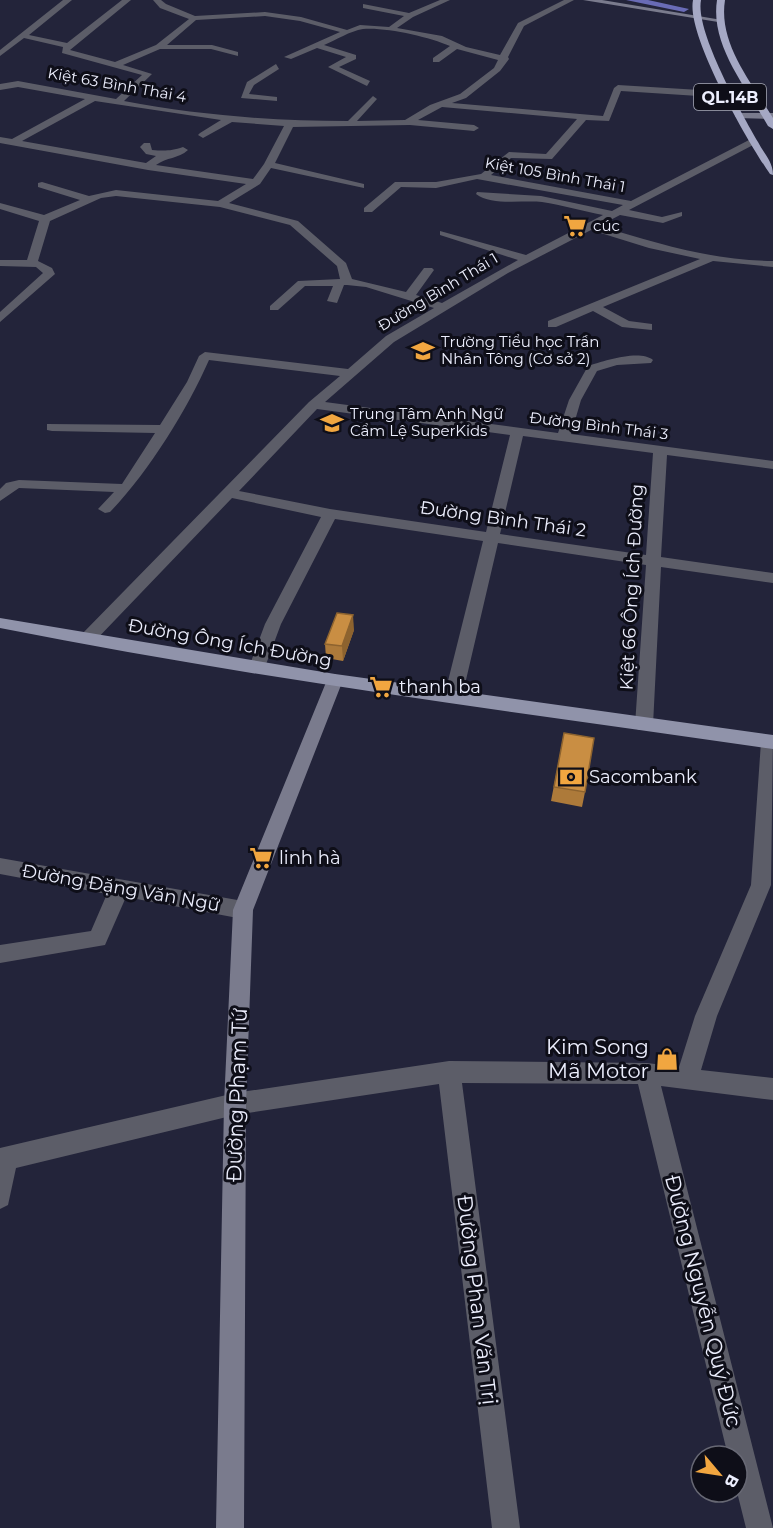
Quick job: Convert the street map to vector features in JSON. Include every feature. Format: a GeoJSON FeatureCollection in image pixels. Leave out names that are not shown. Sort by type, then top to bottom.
{"type":"FeatureCollection","features":[{"type":"Feature","properties":{"kind":"highway","name":"QL.14B"},"geometry":{"type":"LineString","coordinates":[[698,0],[696,18],[699,31],[752,142],[773,172]]}},
{"type":"Feature","properties":{"kind":"highway"},"geometry":{"type":"LineString","coordinates":[[718,20],[721,0]]}},
{"type":"Feature","properties":{"kind":"highway","name":"QL.14B"},"geometry":{"type":"LineString","coordinates":[[718,20],[724,39],[770,116],[773,126]]}},
{"type":"Feature","properties":{"kind":"main road","name":"Đường Ông Ích Đường"},"geometry":{"type":"LineString","coordinates":[[0,622],[87,639],[335,680],[772,742]]}},
{"type":"Feature","properties":{"kind":"street"},"geometry":{"type":"LineString","coordinates":[[0,52],[55,0]]}},
{"type":"Feature","properties":{"kind":"street"},"geometry":{"type":"LineString","coordinates":[[0,52],[24,36],[68,0]]}},
{"type":"Feature","properties":{"kind":"street"},"geometry":{"type":"LineString","coordinates":[[118,102],[147,76],[147,73],[65,51],[68,46],[130,0]]}},
{"type":"Feature","properties":{"kind":"street"},"geometry":{"type":"LineString","coordinates":[[390,30],[410,15],[446,0]]}},
{"type":"Feature","properties":{"kind":"street"},"geometry":{"type":"LineString","coordinates":[[408,123],[433,107],[464,96],[497,69],[505,59],[521,25],[570,0]]}},
{"type":"Feature","properties":{"kind":"street"},"geometry":{"type":"LineString","coordinates":[[587,0],[718,20]]}},
{"type":"Feature","properties":{"kind":"street"},"geometry":{"type":"LineString","coordinates":[[154,1],[194,18],[252,13],[301,19],[347,32]]}},
{"type":"Feature","properties":{"kind":"street"},"geometry":{"type":"LineString","coordinates":[[252,13],[260,3]]}},
{"type":"Feature","properties":{"kind":"street"},"geometry":{"type":"LineString","coordinates":[[366,6],[410,15]]}},
{"type":"Feature","properties":{"kind":"street"},"geometry":{"type":"LineString","coordinates":[[115,65],[159,47],[194,18]]}},
{"type":"Feature","properties":{"kind":"street"},"geometry":{"type":"LineString","coordinates":[[288,57],[360,27],[439,39],[505,59]]}},
{"type":"Feature","properties":{"kind":"street"},"geometry":{"type":"LineString","coordinates":[[24,36],[68,46]]}},
{"type":"Feature","properties":{"kind":"street"},"geometry":{"type":"LineString","coordinates":[[315,45],[353,57],[332,67],[367,83]]}},
{"type":"Feature","properties":{"kind":"street"},"geometry":{"type":"LineString","coordinates":[[159,47],[204,46],[235,54]]}},
{"type":"Feature","properties":{"kind":"street"},"geometry":{"type":"LineString","coordinates":[[436,60],[456,46]]}},
{"type":"Feature","properties":{"kind":"street"},"geometry":{"type":"LineString","coordinates":[[249,120],[253,114],[278,97],[244,96],[250,84],[276,67]]}},
{"type":"Feature","properties":{"kind":"street"},"geometry":{"type":"LineString","coordinates":[[5,86],[22,74]]}},
{"type":"Feature","properties":{"kind":"street","name":"Kiệt 63 Bình Thái 4"},"geometry":{"type":"LineString","coordinates":[[5,86],[18,84],[230,119],[290,124],[408,123],[474,128]]}},
{"type":"Feature","properties":{"kind":"street"},"geometry":{"type":"LineString","coordinates":[[442,104],[606,119],[618,88],[716,94],[732,101]]}},
{"type":"Feature","properties":{"kind":"street"},"geometry":{"type":"LineString","coordinates":[[12,143],[95,97]]}},
{"type":"Feature","properties":{"kind":"street"},"geometry":{"type":"LineString","coordinates":[[352,125],[352,121],[373,99]]}},
{"type":"Feature","properties":{"kind":"street"},"geometry":{"type":"LineString","coordinates":[[740,116],[770,116]]}},
{"type":"Feature","properties":{"kind":"street"},"geometry":{"type":"LineString","coordinates":[[483,177],[507,156],[549,158],[584,117]]}},
{"type":"Feature","properties":{"kind":"street"},"geometry":{"type":"LineString","coordinates":[[203,135],[230,119]]}},
{"type":"Feature","properties":{"kind":"street"},"geometry":{"type":"LineString","coordinates":[[220,204],[256,182],[270,165],[290,124]]}},
{"type":"Feature","properties":{"kind":"street"},"geometry":{"type":"LineString","coordinates":[[0,141],[60,150],[114,163],[256,182]]}},
{"type":"Feature","properties":{"kind":"street","name":"Đường Bình Thái 1"},"geometry":{"type":"LineString","coordinates":[[87,639],[314,405],[390,339],[527,259],[752,142]]}},
{"type":"Feature","properties":{"kind":"street"},"geometry":{"type":"LineString","coordinates":[[147,145],[145,147],[149,152],[174,155],[183,150]]}},
{"type":"Feature","properties":{"kind":"street"},"geometry":{"type":"LineString","coordinates":[[148,166],[164,154]]}},
{"type":"Feature","properties":{"kind":"street"},"geometry":{"type":"LineString","coordinates":[[270,165],[360,186]]}},
{"type":"Feature","properties":{"kind":"street","name":"Kiệt 105 Bình Thái 1"},"geometry":{"type":"LineString","coordinates":[[368,210],[402,183],[436,185],[458,182],[470,177],[560,189],[632,204]]}},
{"type":"Feature","properties":{"kind":"street"},"geometry":{"type":"LineString","coordinates":[[42,185],[88,199]]}},
{"type":"Feature","properties":{"kind":"street"},"geometry":{"type":"LineString","coordinates":[[0,206],[45,219],[88,199],[116,193],[220,204],[294,223],[342,265],[344,282],[333,301]]}},
{"type":"Feature","properties":{"kind":"street"},"geometry":{"type":"LineString","coordinates":[[481,194],[541,200],[663,220],[678,214]]}},
{"type":"Feature","properties":{"kind":"street"},"geometry":{"type":"LineString","coordinates":[[32,263],[45,219]]}},
{"type":"Feature","properties":{"kind":"street"},"geometry":{"type":"LineString","coordinates":[[591,226],[653,246],[712,258],[754,264],[773,264]]}},
{"type":"Feature","properties":{"kind":"street"},"geometry":{"type":"LineString","coordinates":[[444,233],[527,259]]}},
{"type":"Feature","properties":{"kind":"street"},"geometry":{"type":"LineString","coordinates":[[552,324],[712,258]]}},
{"type":"Feature","properties":{"kind":"street"},"geometry":{"type":"LineString","coordinates":[[0,263],[39,264],[48,270],[49,274],[0,318]]}},
{"type":"Feature","properties":{"kind":"street"},"geometry":{"type":"LineString","coordinates":[[409,296],[428,270]]}},
{"type":"Feature","properties":{"kind":"street"},"geometry":{"type":"LineString","coordinates":[[274,308],[302,283],[344,282],[409,296],[443,307]]}},
{"type":"Feature","properties":{"kind":"street"},"geometry":{"type":"LineString","coordinates":[[593,308],[626,324],[648,327]]}},
{"type":"Feature","properties":{"kind":"street"},"geometry":{"type":"LineString","coordinates":[[105,510],[125,488],[193,382],[205,356],[349,373]]}},
{"type":"Feature","properties":{"kind":"street"},"geometry":{"type":"LineString","coordinates":[[564,437],[575,400],[592,369],[616,361],[648,360]]}},
{"type":"Feature","properties":{"kind":"street","name":"Đường Bình Thái 3"},"geometry":{"type":"LineString","coordinates":[[314,405],[773,465]]}},
{"type":"Feature","properties":{"kind":"street"},"geometry":{"type":"LineString","coordinates":[[52,427],[163,429]]}},
{"type":"Feature","properties":{"kind":"street"},"geometry":{"type":"LineString","coordinates":[[453,697],[517,432]]}},
{"type":"Feature","properties":{"kind":"street","name":"Kiệt 66 Ông Ích Đường"},"geometry":{"type":"LineString","coordinates":[[644,725],[660,450]]}},
{"type":"Feature","properties":{"kind":"street"},"geometry":{"type":"LineString","coordinates":[[0,497],[15,485],[51,484],[125,488]]}},
{"type":"Feature","properties":{"kind":"street","name":"Đường Bình Thái 2"},"geometry":{"type":"LineString","coordinates":[[229,493],[330,513],[773,578]]}},
{"type":"Feature","properties":{"kind":"street"},"geometry":{"type":"LineString","coordinates":[[257,667],[273,624],[330,513]]}},
{"type":"Feature","properties":{"kind":"street","name":"Đường Phạm Tứ"},"geometry":{"type":"LineString","coordinates":[[230,1528],[235,1104],[243,910],[335,680]]}},
{"type":"Feature","properties":{"kind":"street"},"geometry":{"type":"LineString","coordinates":[[687,1079],[706,1016],[761,885],[772,742]]}},
{"type":"Feature","properties":{"kind":"street","name":"Đường Đặng Văn Ngữ"},"geometry":{"type":"LineString","coordinates":[[0,866],[243,910]]}},
{"type":"Feature","properties":{"kind":"street"},"geometry":{"type":"LineString","coordinates":[[0,954],[98,939],[120,887]]}},
{"type":"Feature","properties":{"kind":"street"},"geometry":{"type":"LineString","coordinates":[[0,1197],[3,1159],[235,1104],[449,1072],[647,1074],[773,1089]]}},
{"type":"Feature","properties":{"kind":"street","name":"Đường Phan Văn Trị"},"geometry":{"type":"LineString","coordinates":[[449,1072],[506,1528]]}},
{"type":"Feature","properties":{"kind":"street","name":"Đường Nguyễn Quý Đức"},"geometry":{"type":"LineString","coordinates":[[647,1074],[759,1528]]}},
{"type":"Feature","properties":{"kind":"building"},"geometry":{"type":"Polygon","coordinates":[[[337,613],[353,615],[342,646],[325,644],[337,613]]]}},
{"type":"Feature","properties":{"kind":"building","name":"Sacombank"},"geometry":{"type":"Polygon","coordinates":[[[564,733],[594,738],[585,792],[554,787],[564,733]]]}},
{"type":"Feature","properties":{"kind":"waterway"},"geometry":{"type":"LineString","coordinates":[[631,0],[684,9]]}},
{"type":"Feature","properties":{"kind":"place","name":"cúc"},"geometry":{"type":"Point","coordinates":[575,226]}},
{"type":"Feature","properties":{"kind":"place","name":"Trường Tiểu học Trần Nhân Tông (Cơ sở 2)"},"geometry":{"type":"Point","coordinates":[423,351]}},
{"type":"Feature","properties":{"kind":"place","name":"Trung Tâm Anh Ngữ Cẩm Lệ SuperKids"},"geometry":{"type":"Point","coordinates":[332,423]}},
{"type":"Feature","properties":{"kind":"place","name":"thanh ba"},"geometry":{"type":"Point","coordinates":[381,687]}},
{"type":"Feature","properties":{"kind":"place","name":"Sacombank"},"geometry":{"type":"Point","coordinates":[571,777]}},
{"type":"Feature","properties":{"kind":"place","name":"linh hà"},"geometry":{"type":"Point","coordinates":[261,858]}},
{"type":"Feature","properties":{"kind":"place","name":"Kim Song Mã Motor"},"geometry":{"type":"Point","coordinates":[667,1059]}}]}
